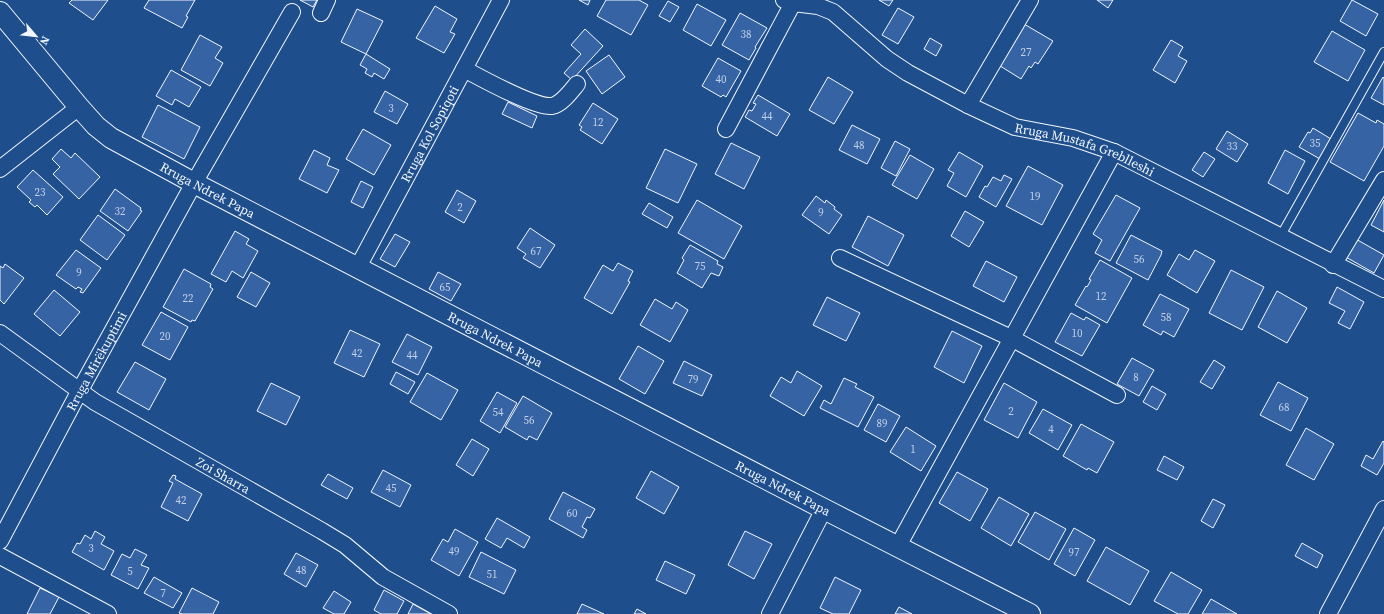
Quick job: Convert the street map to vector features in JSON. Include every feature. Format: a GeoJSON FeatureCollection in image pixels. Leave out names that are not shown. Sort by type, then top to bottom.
{"type":"FeatureCollection","features":[{"type":"Feature","properties":{"kind":"street","name":"Rruga Kol Sopiqoti"},"geometry":{"type":"LineString","coordinates":[[358,267],[501,0]]}},
{"type":"Feature","properties":{"kind":"street"},"geometry":{"type":"LineString","coordinates":[[968,105],[1030,0]]}},
{"type":"Feature","properties":{"kind":"street","name":"Rruga Mustafa Greblleshi"},"geometry":{"type":"LineString","coordinates":[[726,128],[789,2],[818,6],[837,6],[888,59],[908,73],[968,105],[1015,127],[1073,138],[1114,152],[1333,265],[1384,289]]}},
{"type":"Feature","properties":{"kind":"street","name":"Rruga Ndrek Papa"},"geometry":{"type":"LineString","coordinates":[[0,12],[79,107],[96,126],[111,138],[194,183],[1030,614]]}},
{"type":"Feature","properties":{"kind":"street","name":"Rruga Mirëkuptimi"},"geometry":{"type":"LineString","coordinates":[[0,541],[79,392],[194,183],[292,12]]}},
{"type":"Feature","properties":{"kind":"street"},"geometry":{"type":"LineString","coordinates":[[464,69],[519,96],[537,103],[552,106],[560,102],[577,84]]}},
{"type":"Feature","properties":{"kind":"street"},"geometry":{"type":"LineString","coordinates":[[0,170],[79,107]]}},
{"type":"Feature","properties":{"kind":"street"},"geometry":{"type":"LineString","coordinates":[[898,546],[1114,152]]}},
{"type":"Feature","properties":{"kind":"street"},"geometry":{"type":"LineString","coordinates":[[1333,265],[1384,180]]}},
{"type":"Feature","properties":{"kind":"street"},"geometry":{"type":"LineString","coordinates":[[840,258],[1011,338],[1117,395]]}},
{"type":"Feature","properties":{"kind":"street","name":"Zoi Sharra"},"geometry":{"type":"LineString","coordinates":[[0,333],[79,392],[322,531],[345,545],[383,577],[449,614]]}},
{"type":"Feature","properties":{"kind":"street"},"geometry":{"type":"LineString","coordinates":[[770,614],[824,509]]}},
{"type":"Feature","properties":{"kind":"street"},"geometry":{"type":"LineString","coordinates":[[1328,614],[1384,509]]}},
{"type":"Feature","properties":{"kind":"street"},"geometry":{"type":"LineString","coordinates":[[0,556],[108,614]]}},
{"type":"Feature","properties":{"kind":"lane"},"geometry":{"type":"LineString","coordinates":[[1280,237],[1384,52]]}},
{"type":"Feature","properties":{"kind":"building"},"geometry":{"type":"Polygon","coordinates":[[[72,0],[108,0],[93,20],[69,3],[72,0]]]}},
{"type":"Feature","properties":{"kind":"building"},"geometry":{"type":"Polygon","coordinates":[[[149,0],[195,0],[186,16],[188,17],[182,28],[144,8],[149,0]]]}},
{"type":"Feature","properties":{"kind":"building"},"geometry":{"type":"Polygon","coordinates":[[[300,0],[317,0],[313,7],[300,0]]]}},
{"type":"Feature","properties":{"kind":"building"},"geometry":{"type":"Polygon","coordinates":[[[579,0],[590,0],[588,5],[579,0]]]}},
{"type":"Feature","properties":{"kind":"building"},"geometry":{"type":"Polygon","coordinates":[[[606,0],[639,0],[648,5],[631,35],[597,16],[606,0]]]}},
{"type":"Feature","properties":{"kind":"building"},"geometry":{"type":"Polygon","coordinates":[[[879,0],[893,0],[889,6],[879,0]]]}},
{"type":"Feature","properties":{"kind":"building"},"geometry":{"type":"Polygon","coordinates":[[[1097,0],[1113,0],[1108,8],[1097,0]]]}},
{"type":"Feature","properties":{"kind":"building"},"geometry":{"type":"Polygon","coordinates":[[[1352,0],[1378,14],[1366,36],[1340,21],[1352,0]]]}},
{"type":"Feature","properties":{"kind":"building"},"geometry":{"type":"Polygon","coordinates":[[[668,1],[679,7],[670,22],[659,16],[668,1]]]}},
{"type":"Feature","properties":{"kind":"building"},"geometry":{"type":"Polygon","coordinates":[[[697,4],[726,20],[711,46],[683,30],[697,4]]]}},
{"type":"Feature","properties":{"kind":"building"},"geometry":{"type":"Polygon","coordinates":[[[435,6],[457,19],[450,32],[455,34],[444,53],[416,38],[435,6]]]}},
{"type":"Feature","properties":{"kind":"building"},"geometry":{"type":"Polygon","coordinates":[[[898,8],[914,17],[898,44],[882,35],[898,8]]]}},
{"type":"Feature","properties":{"kind":"building"},"geometry":{"type":"Polygon","coordinates":[[[357,9],[383,21],[366,54],[341,42],[357,9]]]}},
{"type":"Feature","properties":{"kind":"building"},"geometry":{"type":"Polygon","coordinates":[[[740,13],[767,28],[749,60],[722,45],[740,13]]]}},
{"type":"Feature","properties":{"kind":"building"},"geometry":{"type":"Polygon","coordinates":[[[1024,24],[1053,41],[1038,64],[1035,62],[1031,68],[1029,66],[1021,79],[997,64],[1024,24]]]}},
{"type":"Feature","properties":{"kind":"building"},"geometry":{"type":"Polygon","coordinates":[[[585,29],[603,46],[572,80],[564,73],[581,54],[571,45],[585,29]]]}},
{"type":"Feature","properties":{"kind":"building"},"geometry":{"type":"Polygon","coordinates":[[[1332,31],[1365,50],[1348,81],[1314,62],[1332,31]]]}},
{"type":"Feature","properties":{"kind":"building"},"geometry":{"type":"Polygon","coordinates":[[[200,35],[222,47],[215,58],[223,63],[210,86],[181,70],[200,35]]]}},
{"type":"Feature","properties":{"kind":"building"},"geometry":{"type":"Polygon","coordinates":[[[930,38],[942,45],[936,56],[924,49],[930,38]]]}},
{"type":"Feature","properties":{"kind":"building"},"geometry":{"type":"Polygon","coordinates":[[[1171,40],[1183,47],[1178,56],[1187,61],[1175,83],[1153,70],[1171,40]]]}},
{"type":"Feature","properties":{"kind":"building"},"geometry":{"type":"Polygon","coordinates":[[[366,54],[390,69],[384,79],[374,73],[372,77],[365,73],[367,69],[360,65],[366,54]]]}},
{"type":"Feature","properties":{"kind":"building"},"geometry":{"type":"Polygon","coordinates":[[[609,55],[625,77],[602,94],[586,71],[609,55]]]}},
{"type":"Feature","properties":{"kind":"building"},"geometry":{"type":"Polygon","coordinates":[[[718,58],[741,71],[726,97],[723,95],[721,97],[702,86],[718,58]]]}},
{"type":"Feature","properties":{"kind":"building"},"geometry":{"type":"Polygon","coordinates":[[[171,70],[201,87],[189,107],[175,99],[172,105],[156,96],[171,70]]]}},
{"type":"Feature","properties":{"kind":"building"},"geometry":{"type":"Polygon","coordinates":[[[828,77],[853,92],[834,124],[809,110],[828,77]]]}},
{"type":"Feature","properties":{"kind":"building"},"geometry":{"type":"Polygon","coordinates":[[[1383,77],[1384,78],[1384,105],[1371,98],[1383,77]]]}},
{"type":"Feature","properties":{"kind":"building"},"geometry":{"type":"Polygon","coordinates":[[[385,91],[408,104],[397,124],[374,112],[385,91]]]}},
{"type":"Feature","properties":{"kind":"building"},"geometry":{"type":"Polygon","coordinates":[[[758,95],[790,114],[777,136],[745,117],[749,110],[752,111],[756,104],[753,103],[758,95]]]}},
{"type":"Feature","properties":{"kind":"building"},"geometry":{"type":"Polygon","coordinates":[[[508,102],[537,116],[532,128],[502,114],[508,102]]]}},
{"type":"Feature","properties":{"kind":"building"},"geometry":{"type":"Polygon","coordinates":[[[593,103],[618,119],[602,144],[580,130],[582,127],[579,125],[593,103]]]}},
{"type":"Feature","properties":{"kind":"building"},"geometry":{"type":"Polygon","coordinates":[[[158,105],[200,127],[184,159],[142,137],[158,105]]]}},
{"type":"Feature","properties":{"kind":"building"},"geometry":{"type":"Polygon","coordinates":[[[1358,113],[1376,123],[1377,120],[1384,124],[1384,146],[1364,181],[1330,162],[1358,113]]]}},
{"type":"Feature","properties":{"kind":"building"},"geometry":{"type":"Polygon","coordinates":[[[852,125],[880,139],[867,164],[839,150],[852,125]]]}},
{"type":"Feature","properties":{"kind":"building"},"geometry":{"type":"Polygon","coordinates":[[[1313,128],[1331,139],[1320,159],[1299,147],[1308,132],[1310,133],[1313,128]]]}},
{"type":"Feature","properties":{"kind":"building"},"geometry":{"type":"Polygon","coordinates":[[[363,129],[391,145],[374,175],[346,159],[363,129]]]}},
{"type":"Feature","properties":{"kind":"building"},"geometry":{"type":"Polygon","coordinates":[[[1227,131],[1248,144],[1237,162],[1216,149],[1227,131]]]}},
{"type":"Feature","properties":{"kind":"building"},"geometry":{"type":"Polygon","coordinates":[[[895,141],[910,149],[896,176],[881,168],[895,141]]]}},
{"type":"Feature","properties":{"kind":"building"},"geometry":{"type":"Polygon","coordinates":[[[731,143],[760,157],[744,189],[715,174],[731,143]]]}},
{"type":"Feature","properties":{"kind":"building"},"geometry":{"type":"Polygon","coordinates":[[[61,149],[71,158],[75,153],[100,177],[79,199],[53,174],[60,167],[52,159],[61,149]]]}},
{"type":"Feature","properties":{"kind":"building"},"geometry":{"type":"Polygon","coordinates":[[[665,149],[697,164],[678,203],[646,188],[665,149]]]}},
{"type":"Feature","properties":{"kind":"building"},"geometry":{"type":"Polygon","coordinates":[[[314,150],[330,158],[327,165],[339,170],[327,193],[299,179],[314,150]]]}},
{"type":"Feature","properties":{"kind":"building"},"geometry":{"type":"Polygon","coordinates":[[[1285,150],[1305,161],[1288,194],[1268,183],[1285,150]]]}},
{"type":"Feature","properties":{"kind":"building"},"geometry":{"type":"Polygon","coordinates":[[[959,152],[983,166],[966,197],[947,186],[954,173],[948,170],[959,152]]]}},
{"type":"Feature","properties":{"kind":"building"},"geometry":{"type":"Polygon","coordinates":[[[1204,152],[1215,159],[1203,177],[1192,170],[1204,152]]]}},
{"type":"Feature","properties":{"kind":"building"},"geometry":{"type":"Polygon","coordinates":[[[910,155],[934,169],[917,199],[892,185],[910,155]]]}},
{"type":"Feature","properties":{"kind":"building"},"geometry":{"type":"Polygon","coordinates":[[[1028,166],[1063,185],[1042,225],[1006,206],[1028,166]]]}},
{"type":"Feature","properties":{"kind":"building"},"geometry":{"type":"Polygon","coordinates":[[[33,170],[63,197],[47,215],[37,205],[35,207],[29,202],[31,200],[17,187],[33,170]]]}},
{"type":"Feature","properties":{"kind":"building"},"geometry":{"type":"Polygon","coordinates":[[[1004,175],[1012,179],[996,207],[979,197],[985,186],[987,187],[993,177],[1001,181],[1004,175]]]}},
{"type":"Feature","properties":{"kind":"building"},"geometry":{"type":"Polygon","coordinates":[[[361,181],[373,187],[363,208],[351,202],[361,181]]]}},
{"type":"Feature","properties":{"kind":"building"},"geometry":{"type":"Polygon","coordinates":[[[115,189],[141,208],[140,210],[142,211],[128,231],[100,211],[115,189]]]}},
{"type":"Feature","properties":{"kind":"building"},"geometry":{"type":"Polygon","coordinates":[[[457,190],[476,201],[464,223],[445,212],[457,190]]]}},
{"type":"Feature","properties":{"kind":"building"},"geometry":{"type":"Polygon","coordinates":[[[1116,195],[1140,208],[1110,261],[1095,253],[1102,240],[1093,234],[1116,195]]]}},
{"type":"Feature","properties":{"kind":"building"},"geometry":{"type":"Polygon","coordinates":[[[816,196],[825,203],[826,200],[842,215],[829,234],[802,215],[816,196]]]}},
{"type":"Feature","properties":{"kind":"building"},"geometry":{"type":"Polygon","coordinates":[[[697,200],[742,226],[724,259],[678,233],[697,200]]]}},
{"type":"Feature","properties":{"kind":"building"},"geometry":{"type":"Polygon","coordinates":[[[1384,200],[1384,232],[1371,225],[1384,200]]]}},
{"type":"Feature","properties":{"kind":"building"},"geometry":{"type":"Polygon","coordinates":[[[649,203],[673,217],[667,228],[642,214],[649,203]]]}},
{"type":"Feature","properties":{"kind":"building"},"geometry":{"type":"Polygon","coordinates":[[[965,211],[984,222],[969,247],[951,236],[965,211]]]}},
{"type":"Feature","properties":{"kind":"building"},"geometry":{"type":"Polygon","coordinates":[[[98,215],[125,235],[107,260],[80,240],[98,215]]]}},
{"type":"Feature","properties":{"kind":"building"},"geometry":{"type":"Polygon","coordinates":[[[868,216],[904,235],[888,266],[852,247],[868,216]]]}},
{"type":"Feature","properties":{"kind":"building"},"geometry":{"type":"Polygon","coordinates":[[[530,228],[555,245],[540,268],[523,258],[526,254],[517,248],[530,228]]]}},
{"type":"Feature","properties":{"kind":"building"},"geometry":{"type":"Polygon","coordinates":[[[235,231],[249,239],[246,244],[258,251],[243,278],[232,271],[226,282],[211,274],[235,231]]]}},
{"type":"Feature","properties":{"kind":"building"},"geometry":{"type":"Polygon","coordinates":[[[395,234],[410,242],[395,267],[380,259],[395,234]]]}},
{"type":"Feature","properties":{"kind":"building"},"geometry":{"type":"Polygon","coordinates":[[[1131,235],[1162,251],[1148,280],[1116,263],[1131,235]]]}},
{"type":"Feature","properties":{"kind":"building"},"geometry":{"type":"Polygon","coordinates":[[[1354,238],[1384,255],[1374,273],[1344,256],[1354,238]]]}},
{"type":"Feature","properties":{"kind":"building"},"geometry":{"type":"Polygon","coordinates":[[[690,245],[718,261],[717,264],[723,267],[719,276],[711,273],[702,288],[677,273],[684,260],[682,258],[690,245]]]}},
{"type":"Feature","properties":{"kind":"building"},"geometry":{"type":"Polygon","coordinates":[[[76,250],[101,268],[83,293],[80,292],[82,289],[78,287],[76,289],[56,275],[76,250]]]}},
{"type":"Feature","properties":{"kind":"building"},"geometry":{"type":"Polygon","coordinates":[[[1195,250],[1215,261],[1197,293],[1167,275],[1179,254],[1189,260],[1195,250]]]}},
{"type":"Feature","properties":{"kind":"building"},"geometry":{"type":"Polygon","coordinates":[[[1100,260],[1132,278],[1107,323],[1075,305],[1091,280],[1089,279],[1100,260]]]}},
{"type":"Feature","properties":{"kind":"building"},"geometry":{"type":"Polygon","coordinates":[[[986,261],[1017,277],[1004,302],[973,286],[986,261]]]}},
{"type":"Feature","properties":{"kind":"building"},"geometry":{"type":"Polygon","coordinates":[[[618,263],[633,271],[628,281],[630,282],[612,314],[584,298],[603,265],[613,271],[618,263]]]}},
{"type":"Feature","properties":{"kind":"building"},"geometry":{"type":"Polygon","coordinates":[[[5,264],[24,278],[4,304],[0,300],[0,266],[3,268],[5,264]]]}},
{"type":"Feature","properties":{"kind":"building"},"geometry":{"type":"Polygon","coordinates":[[[184,269],[211,284],[210,287],[213,289],[195,321],[192,320],[191,322],[163,307],[184,269]]]}},
{"type":"Feature","properties":{"kind":"building"},"geometry":{"type":"Polygon","coordinates":[[[1231,270],[1264,287],[1242,330],[1209,313],[1231,270]]]}},
{"type":"Feature","properties":{"kind":"building"},"geometry":{"type":"Polygon","coordinates":[[[251,272],[270,283],[256,307],[237,297],[251,272]]]}},
{"type":"Feature","properties":{"kind":"building"},"geometry":{"type":"Polygon","coordinates":[[[438,272],[461,284],[451,301],[429,289],[438,272]]]}},
{"type":"Feature","properties":{"kind":"building"},"geometry":{"type":"Polygon","coordinates":[[[1337,287],[1364,302],[1350,329],[1338,323],[1345,311],[1329,303],[1337,287]]]}},
{"type":"Feature","properties":{"kind":"building"},"geometry":{"type":"Polygon","coordinates":[[[54,290],[80,312],[60,336],[34,314],[54,290]]]}},
{"type":"Feature","properties":{"kind":"building"},"geometry":{"type":"Polygon","coordinates":[[[1277,291],[1307,308],[1287,343],[1258,327],[1277,291]]]}},
{"type":"Feature","properties":{"kind":"building"},"geometry":{"type":"Polygon","coordinates":[[[1160,294],[1189,309],[1174,337],[1163,331],[1161,335],[1143,325],[1160,294]]]}},
{"type":"Feature","properties":{"kind":"building"},"geometry":{"type":"Polygon","coordinates":[[[827,297],[860,313],[846,341],[813,325],[827,297]]]}},
{"type":"Feature","properties":{"kind":"building"},"geometry":{"type":"Polygon","coordinates":[[[655,299],[672,309],[676,302],[688,310],[670,342],[640,325],[655,299]]]}},
{"type":"Feature","properties":{"kind":"building"},"geometry":{"type":"Polygon","coordinates":[[[161,312],[188,327],[170,360],[142,345],[161,312]]]}},
{"type":"Feature","properties":{"kind":"building"},"geometry":{"type":"Polygon","coordinates":[[[1071,313],[1084,320],[1086,317],[1100,325],[1082,356],[1055,342],[1071,313]]]}},
{"type":"Feature","properties":{"kind":"building"},"geometry":{"type":"Polygon","coordinates":[[[350,330],[380,344],[364,377],[334,363],[350,330]]]}},
{"type":"Feature","properties":{"kind":"building"},"geometry":{"type":"Polygon","coordinates":[[[952,331],[982,346],[964,383],[934,367],[952,331]]]}},
{"type":"Feature","properties":{"kind":"building"},"geometry":{"type":"Polygon","coordinates":[[[407,334],[432,347],[418,375],[392,362],[407,334]]]}},
{"type":"Feature","properties":{"kind":"building"},"geometry":{"type":"Polygon","coordinates":[[[638,346],[664,361],[645,394],[619,379],[638,346]]]}},
{"type":"Feature","properties":{"kind":"building"},"geometry":{"type":"Polygon","coordinates":[[[1132,358],[1154,370],[1139,396],[1117,384],[1132,358]]]}},
{"type":"Feature","properties":{"kind":"building"},"geometry":{"type":"Polygon","coordinates":[[[1214,360],[1225,367],[1212,389],[1200,382],[1214,360]]]}},
{"type":"Feature","properties":{"kind":"building"},"geometry":{"type":"Polygon","coordinates":[[[684,361],[712,375],[702,396],[673,383],[684,361]]]}},
{"type":"Feature","properties":{"kind":"building"},"geometry":{"type":"Polygon","coordinates":[[[135,362],[166,379],[149,410],[117,392],[135,362]]]}},
{"type":"Feature","properties":{"kind":"building"},"geometry":{"type":"Polygon","coordinates":[[[797,371],[822,386],[804,416],[770,396],[781,377],[791,383],[797,371]]]}},
{"type":"Feature","properties":{"kind":"building"},"geometry":{"type":"Polygon","coordinates":[[[396,372],[415,382],[408,394],[390,384],[396,372]]]}},
{"type":"Feature","properties":{"kind":"building"},"geometry":{"type":"Polygon","coordinates":[[[427,373],[458,390],[441,420],[410,402],[427,373]]]}},
{"type":"Feature","properties":{"kind":"building"},"geometry":{"type":"Polygon","coordinates":[[[844,378],[857,384],[855,387],[874,397],[858,427],[820,408],[824,400],[831,404],[844,378]]]}},
{"type":"Feature","properties":{"kind":"building"},"geometry":{"type":"Polygon","coordinates":[[[1278,382],[1308,398],[1291,431],[1260,415],[1278,382]]]}},
{"type":"Feature","properties":{"kind":"building"},"geometry":{"type":"Polygon","coordinates":[[[271,383],[300,397],[286,425],[257,411],[271,383]]]}},
{"type":"Feature","properties":{"kind":"building"},"geometry":{"type":"Polygon","coordinates":[[[1004,383],[1037,402],[1018,438],[984,420],[1004,383]]]}},
{"type":"Feature","properties":{"kind":"building"},"geometry":{"type":"Polygon","coordinates":[[[1152,386],[1166,394],[1157,410],[1143,402],[1152,386]]]}},
{"type":"Feature","properties":{"kind":"building"},"geometry":{"type":"Polygon","coordinates":[[[497,392],[517,403],[500,433],[480,421],[497,392]]]}},
{"type":"Feature","properties":{"kind":"building"},"geometry":{"type":"Polygon","coordinates":[[[523,396],[552,413],[537,440],[529,436],[527,440],[505,427],[523,396]]]}},
{"type":"Feature","properties":{"kind":"building"},"geometry":{"type":"Polygon","coordinates":[[[878,404],[900,416],[886,442],[864,430],[878,404]]]}},
{"type":"Feature","properties":{"kind":"building"},"geometry":{"type":"Polygon","coordinates":[[[1043,409],[1072,425],[1058,450],[1029,433],[1043,409]]]}},
{"type":"Feature","properties":{"kind":"building"},"geometry":{"type":"Polygon","coordinates":[[[1081,424],[1114,442],[1097,473],[1088,468],[1087,470],[1063,456],[1081,424]]]}},
{"type":"Feature","properties":{"kind":"building"},"geometry":{"type":"Polygon","coordinates":[[[906,427],[936,446],[921,471],[890,452],[906,427]]]}},
{"type":"Feature","properties":{"kind":"building"},"geometry":{"type":"Polygon","coordinates":[[[1306,428],[1334,444],[1314,480],[1286,465],[1306,428]]]}},
{"type":"Feature","properties":{"kind":"building"},"geometry":{"type":"Polygon","coordinates":[[[472,439],[489,449],[473,476],[456,465],[472,439]]]}},
{"type":"Feature","properties":{"kind":"building"},"geometry":{"type":"Polygon","coordinates":[[[1383,441],[1384,463],[1377,475],[1361,466],[1366,455],[1373,459],[1383,441]]]}},
{"type":"Feature","properties":{"kind":"building"},"geometry":{"type":"Polygon","coordinates":[[[1164,456],[1184,467],[1177,480],[1157,470],[1164,456]]]}},
{"type":"Feature","properties":{"kind":"building"},"geometry":{"type":"Polygon","coordinates":[[[383,470],[411,485],[400,507],[371,492],[383,470]]]}},
{"type":"Feature","properties":{"kind":"building"},"geometry":{"type":"Polygon","coordinates":[[[651,471],[679,487],[664,514],[636,498],[651,471]]]}},
{"type":"Feature","properties":{"kind":"building"},"geometry":{"type":"Polygon","coordinates":[[[957,472],[988,489],[970,521],[939,503],[957,472]]]}},
{"type":"Feature","properties":{"kind":"building"},"geometry":{"type":"Polygon","coordinates":[[[328,474],[353,488],[347,499],[321,485],[328,474]]]}},
{"type":"Feature","properties":{"kind":"building"},"geometry":{"type":"Polygon","coordinates":[[[173,475],[176,476],[175,479],[202,494],[188,521],[161,507],[173,483],[169,481],[173,475]]]}},
{"type":"Feature","properties":{"kind":"building"},"geometry":{"type":"Polygon","coordinates":[[[563,492],[595,509],[590,518],[587,517],[582,527],[587,530],[583,538],[549,519],[563,492]]]}},
{"type":"Feature","properties":{"kind":"building"},"geometry":{"type":"Polygon","coordinates":[[[999,497],[1029,514],[1011,546],[981,528],[999,497]]]}},
{"type":"Feature","properties":{"kind":"building"},"geometry":{"type":"Polygon","coordinates":[[[1213,499],[1225,505],[1213,528],[1201,521],[1213,499]]]}},
{"type":"Feature","properties":{"kind":"building"},"geometry":{"type":"Polygon","coordinates":[[[1035,512],[1066,529],[1049,560],[1018,542],[1035,512]]]}},
{"type":"Feature","properties":{"kind":"building"},"geometry":{"type":"Polygon","coordinates":[[[497,518],[530,537],[524,548],[507,538],[501,548],[485,539],[497,518]]]}},
{"type":"Feature","properties":{"kind":"building"},"geometry":{"type":"Polygon","coordinates":[[[1074,528],[1095,540],[1075,576],[1054,564],[1074,528]]]}},
{"type":"Feature","properties":{"kind":"building"},"geometry":{"type":"Polygon","coordinates":[[[455,529],[478,542],[459,576],[431,560],[443,539],[448,542],[455,529]]]}},
{"type":"Feature","properties":{"kind":"building"},"geometry":{"type":"Polygon","coordinates":[[[95,531],[105,537],[101,544],[114,551],[104,570],[72,552],[77,543],[80,544],[85,535],[91,539],[95,531]]]}},
{"type":"Feature","properties":{"kind":"building"},"geometry":{"type":"Polygon","coordinates":[[[745,531],[772,544],[754,579],[728,565],[745,531]]]}},
{"type":"Feature","properties":{"kind":"building"},"geometry":{"type":"Polygon","coordinates":[[[1302,543],[1323,555],[1317,568],[1295,556],[1302,543]]]}},
{"type":"Feature","properties":{"kind":"building"},"geometry":{"type":"Polygon","coordinates":[[[1106,547],[1149,571],[1130,605],[1087,581],[1106,547]]]}},
{"type":"Feature","properties":{"kind":"building"},"geometry":{"type":"Polygon","coordinates":[[[135,549],[147,555],[141,565],[149,568],[138,589],[111,575],[122,554],[130,558],[135,549]]]}},
{"type":"Feature","properties":{"kind":"building"},"geometry":{"type":"Polygon","coordinates":[[[481,552],[516,570],[504,594],[469,577],[481,552]]]}},
{"type":"Feature","properties":{"kind":"building"},"geometry":{"type":"Polygon","coordinates":[[[296,553],[318,565],[306,587],[284,574],[296,553]]]}},
{"type":"Feature","properties":{"kind":"building"},"geometry":{"type":"Polygon","coordinates":[[[665,561],[695,575],[686,594],[656,580],[665,561]]]}},
{"type":"Feature","properties":{"kind":"building"},"geometry":{"type":"Polygon","coordinates":[[[1171,572],[1202,590],[1188,614],[1178,614],[1154,601],[1171,572]]]}},
{"type":"Feature","properties":{"kind":"building"},"geometry":{"type":"Polygon","coordinates":[[[154,577],[182,593],[173,608],[144,593],[154,577]]]}},
{"type":"Feature","properties":{"kind":"building"},"geometry":{"type":"Polygon","coordinates":[[[835,577],[861,590],[849,614],[833,614],[820,608],[835,577]]]}},
{"type":"Feature","properties":{"kind":"building"},"geometry":{"type":"Polygon","coordinates":[[[40,588],[59,597],[50,614],[27,614],[40,588]]]}},
{"type":"Feature","properties":{"kind":"building"},"geometry":{"type":"Polygon","coordinates":[[[192,588],[219,602],[213,614],[179,613],[192,588]]]}},
{"type":"Feature","properties":{"kind":"building"},"geometry":{"type":"Polygon","coordinates":[[[384,590],[404,601],[397,614],[381,614],[374,610],[384,590]]]}},
{"type":"Feature","properties":{"kind":"building"},"geometry":{"type":"Polygon","coordinates":[[[334,591],[351,602],[344,614],[334,614],[323,608],[334,591]]]}},
{"type":"Feature","properties":{"kind":"building"},"geometry":{"type":"Polygon","coordinates":[[[1211,599],[1237,614],[1202,614],[1211,599]]]}},
{"type":"Feature","properties":{"kind":"building"},"geometry":{"type":"Polygon","coordinates":[[[413,604],[431,614],[408,614],[413,604]]]}},
{"type":"Feature","properties":{"kind":"building"},"geometry":{"type":"Polygon","coordinates":[[[582,604],[604,614],[577,614],[582,604]]]}},
{"type":"Feature","properties":{"kind":"building"},"geometry":{"type":"Polygon","coordinates":[[[899,607],[912,614],[895,614],[899,607]]]}},
{"type":"Feature","properties":{"kind":"building"},"geometry":{"type":"Polygon","coordinates":[[[637,609],[646,614],[634,614],[637,609]]]}}]}
